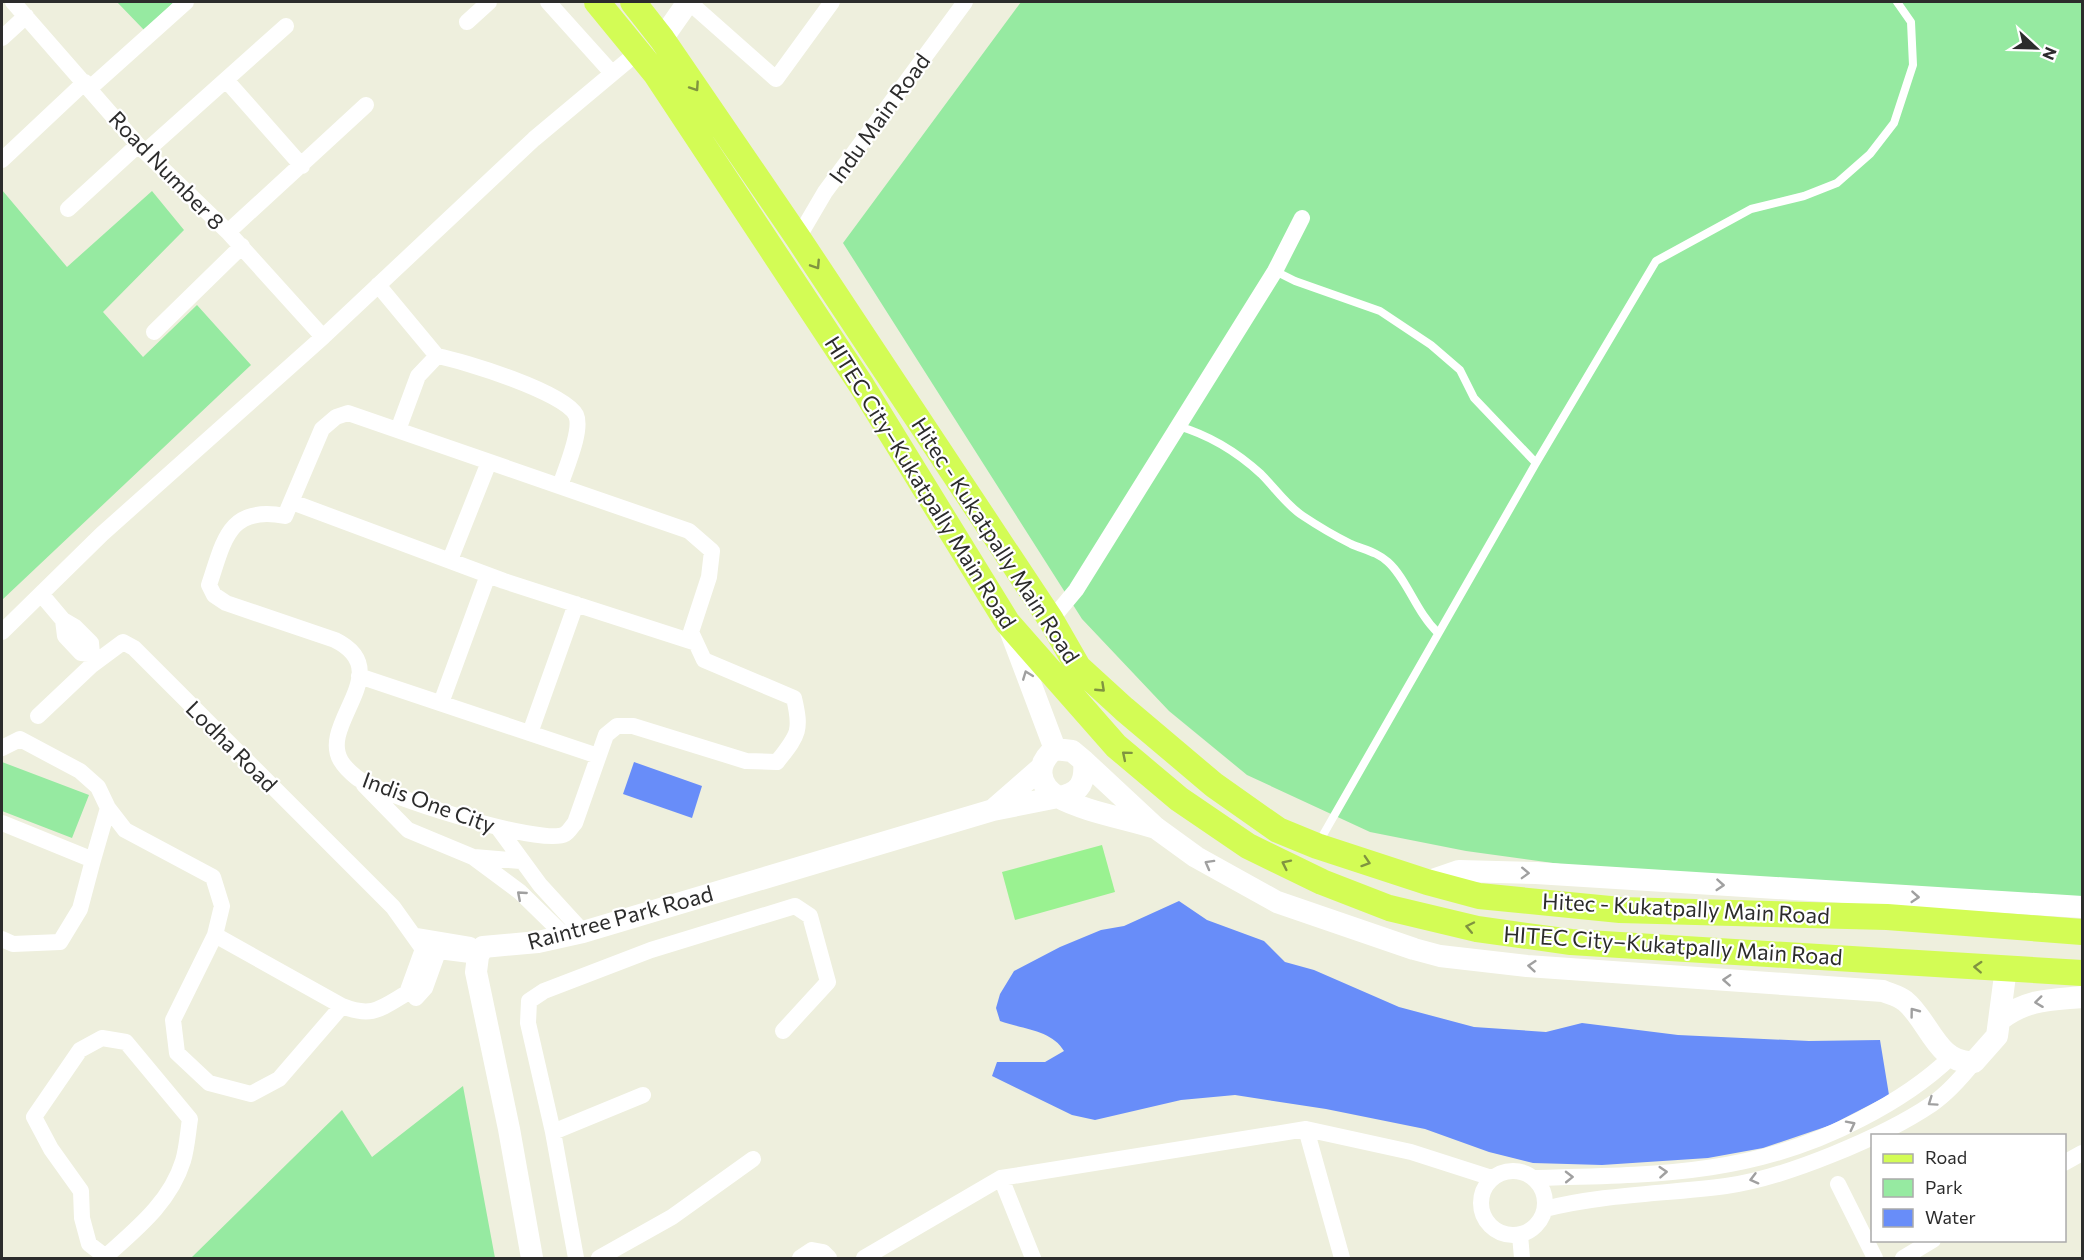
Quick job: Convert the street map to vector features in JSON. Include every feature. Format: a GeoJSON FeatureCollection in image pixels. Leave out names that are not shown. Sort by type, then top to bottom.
{"type":"FeatureCollection","features":[{"type":"Feature","properties":{"kind":"main road","name":"HITEC City–Kukatpally Main Road"},"geometry":{"type":"LineString","coordinates":[[597,2],[656,74],[862,386],[1007,622],[1116,746],[1179,799],[1248,846],[1322,882],[1389,908],[1477,929],[1571,942],[2082,973]]}},
{"type":"Feature","properties":{"kind":"main road","name":"Hitec - Kukatpally Main Road"},"geometry":{"type":"LineString","coordinates":[[633,2],[662,39],[798,238],[1051,620],[1078,667],[1214,785],[1278,830],[1317,846],[1427,882],[1479,896],[1620,910],[1887,917],[2082,932]]}},
{"type":"Feature","properties":{"kind":"street","name":"Road Number 8"},"geometry":{"type":"LineString","coordinates":[[13,2],[142,148],[242,246],[323,337]]}},
{"type":"Feature","properties":{"kind":"street"},"geometry":{"type":"LineString","coordinates":[[2,160],[186,2]]}},
{"type":"Feature","properties":{"kind":"street"},"geometry":{"type":"LineString","coordinates":[[467,22],[489,2]]}},
{"type":"Feature","properties":{"kind":"street"},"geometry":{"type":"LineString","coordinates":[[548,2],[611,72]]}},
{"type":"Feature","properties":{"kind":"street"},"geometry":{"type":"LineString","coordinates":[[662,39],[688,2],[776,79],[832,2]]}},
{"type":"Feature","properties":{"kind":"street","name":"Indu Main Road"},"geometry":{"type":"LineString","coordinates":[[798,238],[831,183],[965,2]]}},
{"type":"Feature","properties":{"kind":"street"},"geometry":{"type":"LineString","coordinates":[[2,38],[26,16]]}},
{"type":"Feature","properties":{"kind":"street"},"geometry":{"type":"LineString","coordinates":[[68,208],[226,80],[286,26]]}},
{"type":"Feature","properties":{"kind":"street"},"geometry":{"type":"LineString","coordinates":[[2,632],[102,534],[323,337],[534,139],[611,72],[638,52]]}},
{"type":"Feature","properties":{"kind":"street"},"geometry":{"type":"LineString","coordinates":[[226,80],[302,166]]}},
{"type":"Feature","properties":{"kind":"street"},"geometry":{"type":"LineString","coordinates":[[228,232],[366,105]]}},
{"type":"Feature","properties":{"kind":"street"},"geometry":{"type":"LineString","coordinates":[[1051,620],[1076,590],[1275,271],[1302,218]]}},
{"type":"Feature","properties":{"kind":"street"},"geometry":{"type":"LineString","coordinates":[[154,332],[242,246]]}},
{"type":"Feature","properties":{"kind":"street"},"geometry":{"type":"LineString","coordinates":[[378,285],[437,356],[460,360],[559,398],[576,415],[578,429],[560,486]]}},
{"type":"Feature","properties":{"kind":"street"},"geometry":{"type":"LineString","coordinates":[[398,430],[418,376],[437,356]]}},
{"type":"Feature","properties":{"kind":"street"},"geometry":{"type":"LineString","coordinates":[[598,756],[359,676],[358,657],[350,648],[226,603],[214,595],[209,585],[227,533],[235,523],[266,512],[285,516],[322,429],[336,417],[348,413],[689,531],[712,551],[709,577],[691,632],[696,643]]}},
{"type":"Feature","properties":{"kind":"street"},"geometry":{"type":"LineString","coordinates":[[450,560],[489,462]]}},
{"type":"Feature","properties":{"kind":"street"},"geometry":{"type":"LineString","coordinates":[[292,502],[488,574],[696,643]]}},
{"type":"Feature","properties":{"kind":"street"},"geometry":{"type":"LineString","coordinates":[[441,703],[488,574]]}},
{"type":"Feature","properties":{"kind":"street"},"geometry":{"type":"LineString","coordinates":[[41,594],[63,620],[75,627],[91,643],[95,657]]}},
{"type":"Feature","properties":{"kind":"street"},"geometry":{"type":"LineString","coordinates":[[530,733],[576,604]]}},
{"type":"Feature","properties":{"kind":"street"},"geometry":{"type":"LineString","coordinates":[[1007,622],[1055,749]]}},
{"type":"Feature","properties":{"kind":"street","name":"Lodha Road"},"geometry":{"type":"LineString","coordinates":[[38,717],[95,657],[123,642],[134,648],[393,907],[430,948]]}},
{"type":"Feature","properties":{"kind":"street","name":"Indis One City"},"geometry":{"type":"LineString","coordinates":[[359,676],[337,742],[339,759],[357,778],[386,792],[499,829],[555,836],[565,834],[575,823],[606,735],[617,726],[633,726],[746,761],[777,762],[793,741],[800,724],[794,698],[704,660],[696,643]]}},
{"type":"Feature","properties":{"kind":"street"},"geometry":{"type":"LineString","coordinates":[[2,748],[20,739],[80,771],[98,787],[108,808],[125,830],[213,877],[222,906],[215,935],[173,1020],[177,1053],[209,1083],[251,1094],[279,1079],[342,1006]]}},
{"type":"Feature","properties":{"kind":"street"},"geometry":{"type":"LineString","coordinates":[[1156,828],[1058,797],[1043,785],[1041,768],[1049,754],[1055,749],[1072,751],[1156,828],[1196,857],[1277,902],[1440,956],[1527,966],[1883,991],[1905,1001],[1951,1057],[1962,1063],[1974,1062]]}},
{"type":"Feature","properties":{"kind":"street"},"geometry":{"type":"LineString","coordinates":[[1058,797],[1071,794],[1081,786],[1085,775],[1084,761]]}},
{"type":"Feature","properties":{"kind":"street","name":"Raintree Park Road"},"geometry":{"type":"LineString","coordinates":[[993,810],[1041,768]]}},
{"type":"Feature","properties":{"kind":"street"},"geometry":{"type":"LineString","coordinates":[[357,778],[408,830],[473,857],[573,933]]}},
{"type":"Feature","properties":{"kind":"street","name":"Raintree Park Road"},"geometry":{"type":"LineString","coordinates":[[479,956],[573,933],[993,810],[1058,797]]}},
{"type":"Feature","properties":{"kind":"street"},"geometry":{"type":"LineString","coordinates":[[2,939],[13,944],[60,942],[80,909],[108,808]]}},
{"type":"Feature","properties":{"kind":"street"},"geometry":{"type":"LineString","coordinates":[[2,822],[93,860]]}},
{"type":"Feature","properties":{"kind":"street"},"geometry":{"type":"LineString","coordinates":[[499,829],[573,933]]}},
{"type":"Feature","properties":{"kind":"street"},"geometry":{"type":"LineString","coordinates":[[473,857],[521,861]]}},
{"type":"Feature","properties":{"kind":"street"},"geometry":{"type":"LineString","coordinates":[[1427,882],[1459,871],[1525,873],[2082,907]]}},
{"type":"Feature","properties":{"kind":"street"},"geometry":{"type":"LineString","coordinates":[[576,1258],[553,1132],[528,1023],[529,1001],[544,991],[651,950],[795,906],[810,916],[828,982],[783,1031]]}},
{"type":"Feature","properties":{"kind":"street"},"geometry":{"type":"LineString","coordinates":[[215,935],[360,1014],[374,1011],[407,993],[430,948]]}},
{"type":"Feature","properties":{"kind":"street"},"geometry":{"type":"LineString","coordinates":[[430,948],[479,956]]}},
{"type":"Feature","properties":{"kind":"street"},"geometry":{"type":"LineString","coordinates":[[430,948],[479,956]]}},
{"type":"Feature","properties":{"kind":"street"},"geometry":{"type":"LineString","coordinates":[[416,998],[425,988],[430,948]]}},
{"type":"Feature","properties":{"kind":"street"},"geometry":{"type":"LineString","coordinates":[[479,956],[532,1258]]}},
{"type":"Feature","properties":{"kind":"street"},"geometry":{"type":"LineString","coordinates":[[1876,1134],[1932,1104],[1957,1083],[1997,1036],[2006,968]]}},
{"type":"Feature","properties":{"kind":"street"},"geometry":{"type":"LineString","coordinates":[[2001,1019],[2016,1007],[2032,1002],[2082,997]]}},
{"type":"Feature","properties":{"kind":"street"},"geometry":{"type":"LineString","coordinates":[[102,1038],[126,1042],[190,1119],[183,1161],[166,1198],[105,1258],[89,1244],[82,1218],[81,1191],[51,1149],[34,1117],[80,1050],[102,1038]]}},
{"type":"Feature","properties":{"kind":"street"},"geometry":{"type":"LineString","coordinates":[[1534,1178],[1544,1191],[1545,1209],[1537,1226],[1520,1235],[1499,1233],[1484,1218],[1481,1196],[1492,1178],[1513,1170],[1534,1178],[1708,1169],[1763,1159],[1827,1137],[1890,1104],[1919,1084],[1951,1057]]}},
{"type":"Feature","properties":{"kind":"street"},"geometry":{"type":"LineString","coordinates":[[553,1132],[643,1095]]}},
{"type":"Feature","properties":{"kind":"street"},"geometry":{"type":"LineString","coordinates":[[864,1258],[1001,1178],[1306,1129],[1411,1152],[1492,1178]]}},
{"type":"Feature","properties":{"kind":"street"},"geometry":{"type":"LineString","coordinates":[[1306,1129],[1342,1258]]}},
{"type":"Feature","properties":{"kind":"street"},"geometry":{"type":"LineString","coordinates":[[1545,1209],[1592,1199],[1728,1185],[1803,1166],[1871,1136]]}},
{"type":"Feature","properties":{"kind":"street"},"geometry":{"type":"LineString","coordinates":[[2066,1162],[2082,1153]]}},
{"type":"Feature","properties":{"kind":"street"},"geometry":{"type":"LineString","coordinates":[[599,1258],[672,1217],[753,1159]]}},
{"type":"Feature","properties":{"kind":"street"},"geometry":{"type":"LineString","coordinates":[[1001,1178],[1033,1258]]}},
{"type":"Feature","properties":{"kind":"street"},"geometry":{"type":"LineString","coordinates":[[1839,1184],[1875,1258]]}},
{"type":"Feature","properties":{"kind":"street"},"geometry":{"type":"LineString","coordinates":[[1520,1235],[1522,1258]]}},
{"type":"Feature","properties":{"kind":"street"},"geometry":{"type":"LineString","coordinates":[[1903,1258],[1930,1242]]}},
{"type":"Feature","properties":{"kind":"street"},"geometry":{"type":"LineString","coordinates":[[800,1258],[812,1250],[824,1252],[829,1258]]}},
{"type":"Feature","properties":{"kind":"lane"},"geometry":{"type":"LineString","coordinates":[[1317,846],[1536,463],[1656,261],[1751,209],[1804,196],[1837,183],[1876,146],[1894,123],[1912,65],[1911,22],[1897,2]]}},
{"type":"Feature","properties":{"kind":"lane"},"geometry":{"type":"LineString","coordinates":[[1275,271],[1294,281],[1380,311],[1431,345],[1460,370],[1474,398],[1536,463]]}},
{"type":"Feature","properties":{"kind":"lane"},"geometry":{"type":"LineString","coordinates":[[1178,426],[1195,431],[1232,451],[1262,476],[1284,502],[1304,517],[1352,544],[1376,553],[1390,564],[1425,621],[1438,633]]}},
{"type":"Feature","properties":{"kind":"green space"},"geometry":{"type":"Polygon","coordinates":[[[117,2],[174,2],[144,30],[117,2]]]}},
{"type":"Feature","properties":{"kind":"green space"},"geometry":{"type":"Polygon","coordinates":[[[1021,2],[2082,2],[2082,913],[1633,874],[1466,851],[1370,832],[1247,775],[1169,711],[1082,619],[843,243],[1021,2]]]}},
{"type":"Feature","properties":{"kind":"green space"},"geometry":{"type":"Polygon","coordinates":[[[2,190],[67,267],[152,191],[184,230],[103,312],[143,357],[197,305],[251,365],[2,600],[2,190]]]}},
{"type":"Feature","properties":{"kind":"green space"},"geometry":{"type":"Polygon","coordinates":[[[2,762],[89,795],[72,838],[2,811],[2,762]]]}},
{"type":"Feature","properties":{"kind":"green space"},"geometry":{"type":"Polygon","coordinates":[[[1102,845],[1115,892],[1015,920],[1002,872],[1102,845]]]}},
{"type":"Feature","properties":{"kind":"green space"},"geometry":{"type":"Polygon","coordinates":[[[463,1086],[495,1258],[191,1258],[342,1110],[372,1157],[463,1086]]]}},
{"type":"Feature","properties":{"kind":"water"},"geometry":{"type":"Polygon","coordinates":[[[634,762],[702,786],[692,818],[623,794],[634,762]]]}},
{"type":"Feature","properties":{"kind":"water"},"geometry":{"type":"Polygon","coordinates":[[[1179,901],[1207,920],[1264,941],[1285,962],[1314,970],[1399,1007],[1474,1027],[1546,1032],[1582,1023],[1678,1035],[1809,1041],[1880,1040],[1889,1095],[1831,1125],[1763,1148],[1708,1158],[1602,1165],[1533,1163],[1489,1152],[1425,1129],[1326,1109],[1235,1095],[1181,1100],[1095,1120],[1072,1115],[992,1076],[997,1062],[1045,1062],[1064,1051],[1059,1044],[1044,1034],[1000,1021],[996,1008],[1000,994],[1014,971],[1060,947],[1101,930],[1124,926],[1179,901]]]}}]}
